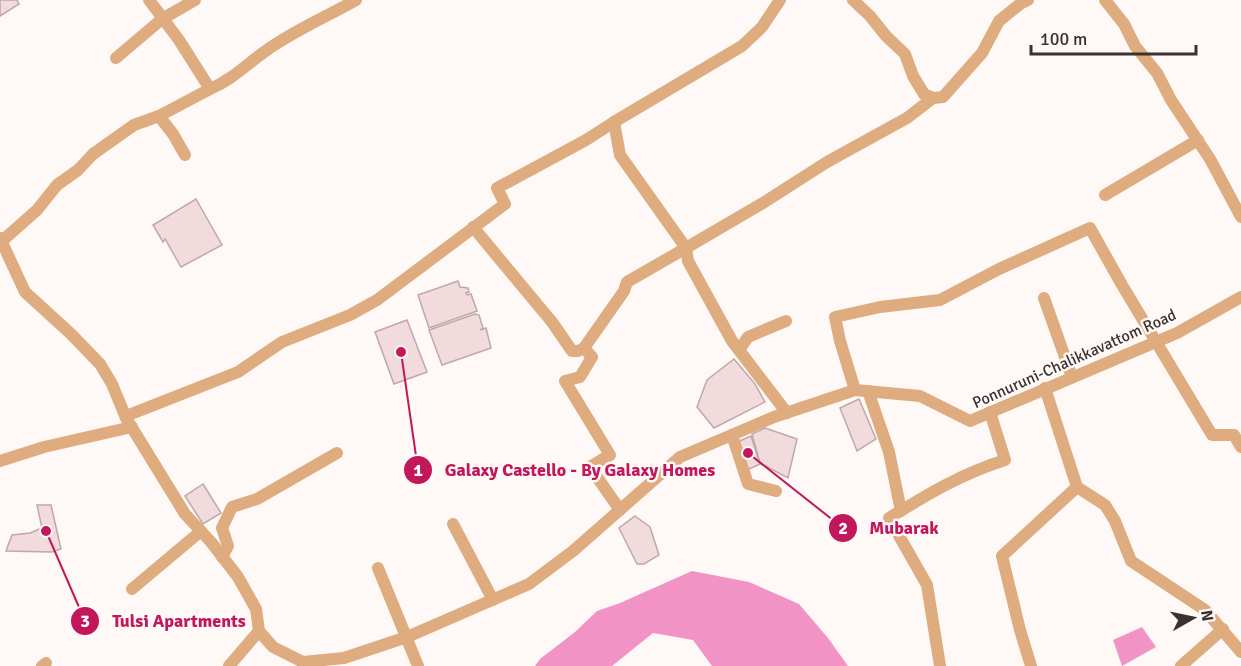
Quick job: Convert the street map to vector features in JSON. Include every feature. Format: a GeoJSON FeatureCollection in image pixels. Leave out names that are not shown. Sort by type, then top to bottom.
{"type":"FeatureCollection","features":[{"type":"Feature","properties":{"kind":"street"},"geometry":{"type":"LineString","coordinates":[[149,0],[179,40],[210,89]]}},
{"type":"Feature","properties":{"kind":"street"},"geometry":{"type":"LineString","coordinates":[[116,58],[162,19],[195,0]]}},
{"type":"Feature","properties":{"kind":"street"},"geometry":{"type":"LineString","coordinates":[[228,666],[259,631],[256,609],[238,577],[185,514],[129,422],[100,364],[25,292],[1,239],[37,210],[57,185],[78,170],[93,154],[134,125],[159,116],[228,81],[265,51],[301,28],[321,20],[356,0]]}},
{"type":"Feature","properties":{"kind":"street"},"geometry":{"type":"LineString","coordinates":[[0,461],[129,422],[238,372],[282,342],[359,310],[377,300],[505,204],[497,188],[586,140],[742,46],[762,27],[780,0]]}},
{"type":"Feature","properties":{"kind":"street"},"geometry":{"type":"LineString","coordinates":[[853,0],[905,54],[913,76],[924,94],[933,98],[942,97],[982,53],[999,21],[1028,0]]}},
{"type":"Feature","properties":{"kind":"street"},"geometry":{"type":"LineString","coordinates":[[1105,0],[1124,24],[1135,46],[1157,73],[1241,217]]}},
{"type":"Feature","properties":{"kind":"street"},"geometry":{"type":"LineString","coordinates":[[473,227],[552,322],[572,351],[578,351],[584,348],[624,291],[627,282],[763,203],[827,162],[907,118],[933,98]]}},
{"type":"Feature","properties":{"kind":"street"},"geometry":{"type":"LineString","coordinates":[[159,116],[185,155]]}},
{"type":"Feature","properties":{"kind":"street"},"geometry":{"type":"LineString","coordinates":[[614,122],[620,155],[686,248],[688,261],[698,281],[739,350],[787,413]]}},
{"type":"Feature","properties":{"kind":"street"},"geometry":{"type":"LineString","coordinates":[[1105,195],[1198,140]]}},
{"type":"Feature","properties":{"kind":"street"},"geometry":{"type":"LineString","coordinates":[[855,390],[835,317],[880,307],[940,300],[999,269],[1090,228],[1212,435],[1234,435],[1241,447]]}},
{"type":"Feature","properties":{"kind":"street","name":"Ponnuruni-Chalikkavattom Road"},"geometry":{"type":"LineString","coordinates":[[259,631],[273,647],[303,662],[344,658],[407,637],[529,584],[573,551],[680,457],[732,435],[855,390],[920,396],[970,421],[1177,333],[1241,297]]}},
{"type":"Feature","properties":{"kind":"street"},"geometry":{"type":"LineString","coordinates":[[1044,298],[1072,377]]}},
{"type":"Feature","properties":{"kind":"street"},"geometry":{"type":"LineString","coordinates":[[739,350],[748,337],[786,321]]}},
{"type":"Feature","properties":{"kind":"street"},"geometry":{"type":"LineString","coordinates":[[584,348],[592,357],[580,378],[565,381],[610,455],[590,467],[620,510]]}},
{"type":"Feature","properties":{"kind":"street"},"geometry":{"type":"LineString","coordinates":[[1045,388],[1077,487],[1105,505],[1131,561],[1205,610],[1241,652]]}},
{"type":"Feature","properties":{"kind":"street"},"geometry":{"type":"LineString","coordinates":[[868,391],[888,452],[901,511]]}},
{"type":"Feature","properties":{"kind":"street"},"geometry":{"type":"LineString","coordinates":[[940,666],[927,585],[889,518],[955,479],[1005,460],[990,412]]}},
{"type":"Feature","properties":{"kind":"street"},"geometry":{"type":"LineString","coordinates":[[732,435],[748,484],[776,491]]}},
{"type":"Feature","properties":{"kind":"street"},"geometry":{"type":"LineString","coordinates":[[222,557],[228,546],[222,528],[232,507],[257,499],[337,453]]}},
{"type":"Feature","properties":{"kind":"street"},"geometry":{"type":"LineString","coordinates":[[1031,666],[1002,556],[1077,487]]}},
{"type":"Feature","properties":{"kind":"street"},"geometry":{"type":"LineString","coordinates":[[453,524],[493,600]]}},
{"type":"Feature","properties":{"kind":"street"},"geometry":{"type":"LineString","coordinates":[[132,589],[201,531]]}},
{"type":"Feature","properties":{"kind":"street"},"geometry":{"type":"LineString","coordinates":[[378,568],[418,666]]}},
{"type":"Feature","properties":{"kind":"street"},"geometry":{"type":"LineString","coordinates":[[1181,666],[1223,629]]}},
{"type":"Feature","properties":{"kind":"street"},"geometry":{"type":"LineString","coordinates":[[240,653],[246,666]]}},
{"type":"Feature","properties":{"kind":"shaded area"},"geometry":{"type":"Polygon","coordinates":[[[692,571],[749,582],[799,604],[848,666],[712,666],[693,640],[653,633],[612,666],[535,666],[540,659],[575,632],[597,611],[692,571]]]}},
{"type":"Feature","properties":{"kind":"shaded area"},"geometry":{"type":"Polygon","coordinates":[[[1142,627],[1156,647],[1122,666],[1113,640],[1142,627]]]}},
{"type":"Feature","properties":{"kind":"building"},"geometry":{"type":"Polygon","coordinates":[[[0,0],[17,0],[19,4],[0,16],[0,0]]]}},
{"type":"Feature","properties":{"kind":"building"},"geometry":{"type":"Polygon","coordinates":[[[196,199],[222,245],[181,267],[165,239],[163,242],[153,225],[196,199]]]}},
{"type":"Feature","properties":{"kind":"building"},"geometry":{"type":"Polygon","coordinates":[[[458,281],[460,287],[468,288],[469,292],[466,293],[471,294],[477,311],[429,328],[418,295],[458,281]]]}},
{"type":"Feature","properties":{"kind":"building"},"geometry":{"type":"Polygon","coordinates":[[[475,314],[479,315],[483,328],[480,330],[486,328],[491,348],[442,365],[429,330],[475,314]]]}},
{"type":"Feature","properties":{"kind":"building"},"geometry":{"type":"Polygon","coordinates":[[[407,320],[427,372],[394,384],[375,332],[407,320]]]}},
{"type":"Feature","properties":{"kind":"building"},"geometry":{"type":"Polygon","coordinates":[[[734,359],[755,384],[765,402],[714,428],[697,407],[707,380],[734,359]]]}},
{"type":"Feature","properties":{"kind":"building"},"geometry":{"type":"Polygon","coordinates":[[[859,399],[876,439],[857,451],[840,408],[859,399]]]}},
{"type":"Feature","properties":{"kind":"building"},"geometry":{"type":"Polygon","coordinates":[[[765,428],[797,439],[788,478],[760,463],[752,434],[765,428]]]}},
{"type":"Feature","properties":{"kind":"building"},"geometry":{"type":"Polygon","coordinates":[[[751,436],[760,464],[747,470],[737,442],[751,436]]]}},
{"type":"Feature","properties":{"kind":"building"},"geometry":{"type":"Polygon","coordinates":[[[203,484],[221,513],[203,524],[185,496],[203,484]]]}},
{"type":"Feature","properties":{"kind":"building"},"geometry":{"type":"Polygon","coordinates":[[[37,505],[51,505],[61,549],[52,552],[6,551],[12,535],[30,533],[42,528],[37,505]]]}},
{"type":"Feature","properties":{"kind":"building"},"geometry":{"type":"Polygon","coordinates":[[[635,516],[650,527],[659,555],[644,564],[637,564],[619,528],[635,516]]]}},
{"type":"Feature","properties":{"kind":"place","name":"Galaxy Castello - By Galaxy Homes"},"geometry":{"type":"Point","coordinates":[401,352]}},
{"type":"Feature","properties":{"kind":"place","name":"Mubarak"},"geometry":{"type":"Point","coordinates":[748,453]}},
{"type":"Feature","properties":{"kind":"place","name":"Tulsi Apartments"},"geometry":{"type":"Point","coordinates":[46,531]}}]}
